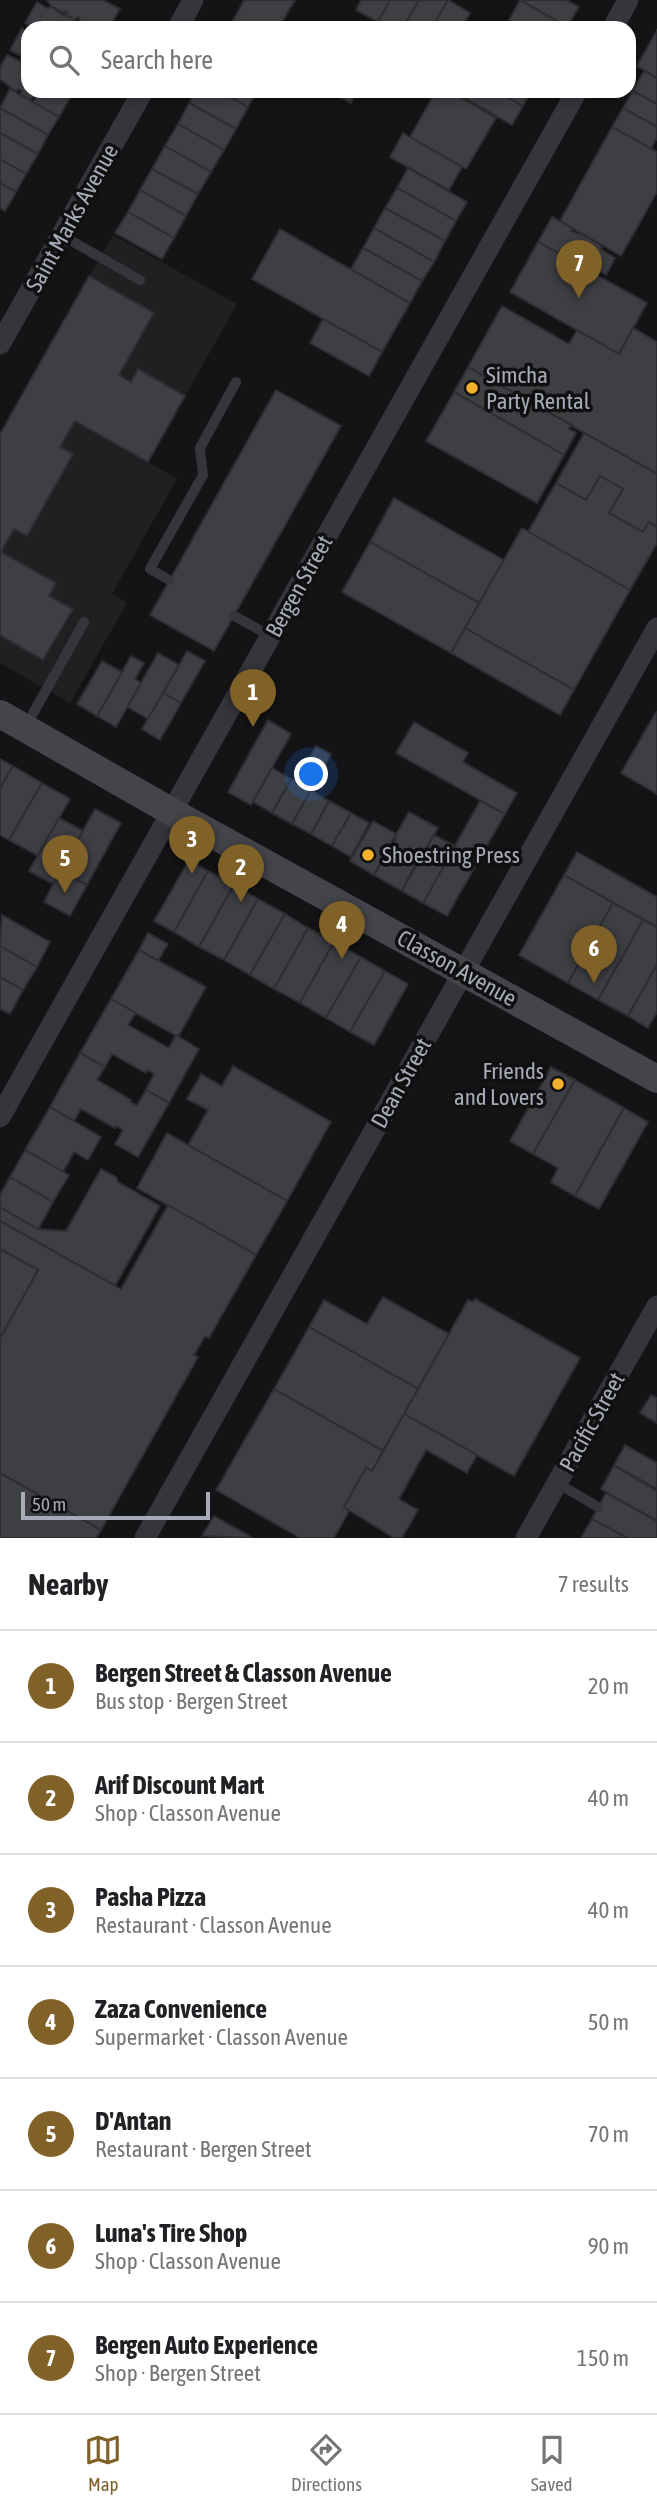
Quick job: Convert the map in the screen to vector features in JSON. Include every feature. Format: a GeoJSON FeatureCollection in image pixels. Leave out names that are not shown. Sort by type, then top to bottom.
{"type":"FeatureCollection","features":[{"type":"Feature","properties":{"kind":"street"},"geometry":{"type":"LineString","coordinates":[[182,21],[193,0]]}},
{"type":"Feature","properties":{"kind":"street"},"geometry":{"type":"LineString","coordinates":[[617,21],[628,0]]}},
{"type":"Feature","properties":{"kind":"street","name":"Saint Marks Avenue"},"geometry":{"type":"LineString","coordinates":[[0,344],[139,98]]}},
{"type":"Feature","properties":{"kind":"street","name":"Bergen Street"},"geometry":{"type":"LineString","coordinates":[[0,1117],[573,98]]}},
{"type":"Feature","properties":{"kind":"street","name":"Dean Street"},"geometry":{"type":"LineString","coordinates":[[145,1538],[657,628]]}},
{"type":"Feature","properties":{"kind":"street","name":"Classon Avenue"},"geometry":{"type":"LineString","coordinates":[[0,714],[172,812],[657,1079]]}},
{"type":"Feature","properties":{"kind":"street","name":"Pacific Street"},"geometry":{"type":"LineString","coordinates":[[526,1538],[657,1306]]}},
{"type":"Feature","properties":{"kind":"lane"},"geometry":{"type":"LineString","coordinates":[[62,236],[140,280]]}},
{"type":"Feature","properties":{"kind":"lane"},"geometry":{"type":"LineString","coordinates":[[169,580],[150,569],[203,475],[201,447],[236,383]]}},
{"type":"Feature","properties":{"kind":"lane"},"geometry":{"type":"LineString","coordinates":[[234,616],[271,636]]}},
{"type":"Feature","properties":{"kind":"lane"},"geometry":{"type":"LineString","coordinates":[[25,728],[85,622]]}},
{"type":"Feature","properties":{"kind":"lane"},"geometry":{"type":"LineString","coordinates":[[557,1483],[598,1507]]}},
{"type":"Feature","properties":{"kind":"shaded area"},"geometry":{"type":"Polygon","coordinates":[[[113,235],[237,304],[148,462],[177,479],[112,594],[127,603],[70,703],[0,663],[0,434],[113,235]]]}},
{"type":"Feature","properties":{"kind":"building"},"geometry":{"type":"Polygon","coordinates":[[[47,0],[103,0],[120,9],[113,21],[79,21],[78,17],[75,20],[65,14],[67,12],[63,13],[52,7],[47,0]]]}},
{"type":"Feature","properties":{"kind":"building"},"geometry":{"type":"Polygon","coordinates":[[[244,0],[295,0],[283,21],[233,21],[244,0]]]}},
{"type":"Feature","properties":{"kind":"building"},"geometry":{"type":"Polygon","coordinates":[[[361,0],[390,0],[379,21],[356,10],[361,0]]]}},
{"type":"Feature","properties":{"kind":"building"},"geometry":{"type":"Polygon","coordinates":[[[390,0],[419,0],[407,21],[379,21],[390,0]]]}},
{"type":"Feature","properties":{"kind":"building"},"geometry":{"type":"Polygon","coordinates":[[[419,0],[448,0],[436,21],[407,21],[419,0]]]}},
{"type":"Feature","properties":{"kind":"building"},"geometry":{"type":"Polygon","coordinates":[[[448,0],[470,13],[465,21],[436,21],[448,0]]]}},
{"type":"Feature","properties":{"kind":"building"},"geometry":{"type":"Polygon","coordinates":[[[520,0],[566,0],[579,7],[571,21],[557,21],[520,0]]]}},
{"type":"Feature","properties":{"kind":"building"},"geometry":{"type":"Polygon","coordinates":[[[520,0],[557,21],[511,21],[520,0]]]}},
{"type":"Feature","properties":{"kind":"building"},"geometry":{"type":"Polygon","coordinates":[[[37,2],[75,20],[74,21],[26,21],[37,2]]]}},
{"type":"Feature","properties":{"kind":"building"},"geometry":{"type":"Polygon","coordinates":[[[21,30],[21,56],[10,50],[21,30]]]}},
{"type":"Feature","properties":{"kind":"building"},"geometry":{"type":"Polygon","coordinates":[[[657,30],[657,78],[637,66],[657,30]]]}},
{"type":"Feature","properties":{"kind":"building"},"geometry":{"type":"Polygon","coordinates":[[[7,55],[21,62],[21,90],[18,89],[16,92],[0,79],[0,67],[7,55]]]}},
{"type":"Feature","properties":{"kind":"building"},"geometry":{"type":"Polygon","coordinates":[[[644,71],[657,78],[657,104],[636,93],[636,86],[644,71]]]}},
{"type":"Feature","properties":{"kind":"building"},"geometry":{"type":"Polygon","coordinates":[[[10,89],[21,95],[21,98],[26,98],[59,117],[48,135],[0,108],[10,89]]]}},
{"type":"Feature","properties":{"kind":"building"},"geometry":{"type":"Polygon","coordinates":[[[636,93],[657,104],[657,127],[623,108],[629,98],[636,98],[636,93]]]}},
{"type":"Feature","properties":{"kind":"building"},"geometry":{"type":"Polygon","coordinates":[[[35,98],[70,98],[59,117],[33,102],[35,98]]]}},
{"type":"Feature","properties":{"kind":"building"},"geometry":{"type":"Polygon","coordinates":[[[192,98],[232,98],[248,107],[236,129],[189,103],[192,98]]]}},
{"type":"Feature","properties":{"kind":"building"},"geometry":{"type":"Polygon","coordinates":[[[232,98],[253,98],[248,107],[232,98]]]}},
{"type":"Feature","properties":{"kind":"building"},"geometry":{"type":"Polygon","coordinates":[[[432,98],[461,98],[496,118],[466,169],[410,137],[432,98]]]}},
{"type":"Feature","properties":{"kind":"building"},"geometry":{"type":"Polygon","coordinates":[[[465,98],[509,98],[523,106],[512,125],[465,98]]]}},
{"type":"Feature","properties":{"kind":"building"},"geometry":{"type":"Polygon","coordinates":[[[509,98],[527,98],[523,106],[509,98]]]}},
{"type":"Feature","properties":{"kind":"building"},"geometry":{"type":"Polygon","coordinates":[[[189,103],[236,129],[224,150],[178,124],[189,103]]]}},
{"type":"Feature","properties":{"kind":"building"},"geometry":{"type":"Polygon","coordinates":[[[0,108],[48,135],[38,154],[0,133],[0,108]]]}},
{"type":"Feature","properties":{"kind":"building"},"geometry":{"type":"Polygon","coordinates":[[[623,108],[657,127],[657,138],[651,149],[612,127],[623,108]]]}},
{"type":"Feature","properties":{"kind":"building"},"geometry":{"type":"Polygon","coordinates":[[[178,124],[224,150],[211,172],[165,146],[178,124]]]}},
{"type":"Feature","properties":{"kind":"building"},"geometry":{"type":"Polygon","coordinates":[[[612,127],[657,152],[657,192],[621,256],[560,221],[612,127]]]}},
{"type":"Feature","properties":{"kind":"building"},"geometry":{"type":"Polygon","coordinates":[[[0,133],[38,154],[26,174],[0,159],[0,133]]]}},
{"type":"Feature","properties":{"kind":"building"},"geometry":{"type":"Polygon","coordinates":[[[403,133],[462,167],[449,190],[390,157],[403,133]]]}},
{"type":"Feature","properties":{"kind":"building"},"geometry":{"type":"Polygon","coordinates":[[[165,146],[211,172],[198,194],[152,169],[165,146]]]}},
{"type":"Feature","properties":{"kind":"building"},"geometry":{"type":"Polygon","coordinates":[[[0,159],[26,174],[16,192],[0,183],[0,159]]]}},
{"type":"Feature","properties":{"kind":"building"},"geometry":{"type":"Polygon","coordinates":[[[408,168],[467,202],[456,221],[397,188],[408,168]]]}},
{"type":"Feature","properties":{"kind":"building"},"geometry":{"type":"Polygon","coordinates":[[[152,169],[198,194],[186,216],[140,190],[152,169]]]}},
{"type":"Feature","properties":{"kind":"building"},"geometry":{"type":"Polygon","coordinates":[[[0,183],[16,192],[5,211],[0,208],[0,183]]]}},
{"type":"Feature","properties":{"kind":"building"},"geometry":{"type":"Polygon","coordinates":[[[397,188],[456,221],[445,241],[385,208],[397,188]]]}},
{"type":"Feature","properties":{"kind":"building"},"geometry":{"type":"Polygon","coordinates":[[[140,190],[186,216],[174,238],[128,212],[140,190]]]}},
{"type":"Feature","properties":{"kind":"building"},"geometry":{"type":"Polygon","coordinates":[[[385,208],[445,241],[434,262],[374,228],[385,208]]]}},
{"type":"Feature","properties":{"kind":"building"},"geometry":{"type":"Polygon","coordinates":[[[128,212],[174,238],[162,259],[115,233],[128,212]]]}},
{"type":"Feature","properties":{"kind":"building"},"geometry":{"type":"Polygon","coordinates":[[[552,217],[572,228],[571,231],[600,244],[602,250],[615,258],[606,275],[592,267],[586,269],[566,258],[566,254],[560,251],[558,253],[538,242],[552,217]]]}},
{"type":"Feature","properties":{"kind":"building"},"geometry":{"type":"Polygon","coordinates":[[[374,228],[434,262],[422,281],[363,248],[374,228]]]}},
{"type":"Feature","properties":{"kind":"building"},"geometry":{"type":"Polygon","coordinates":[[[280,229],[410,303],[382,352],[252,279],[280,229]]]}},
{"type":"Feature","properties":{"kind":"building"},"geometry":{"type":"Polygon","coordinates":[[[538,242],[647,303],[619,354],[510,292],[538,242]]]}},
{"type":"Feature","properties":{"kind":"building"},"geometry":{"type":"Polygon","coordinates":[[[363,248],[422,281],[410,303],[351,269],[363,248]]]}},
{"type":"Feature","properties":{"kind":"building"},"geometry":{"type":"Polygon","coordinates":[[[89,276],[154,313],[119,375],[131,382],[138,369],[185,396],[148,462],[75,421],[60,447],[73,454],[27,536],[14,529],[1,552],[56,583],[49,596],[73,609],[43,660],[0,635],[0,434],[89,276]]]}},
{"type":"Feature","properties":{"kind":"building"},"geometry":{"type":"Polygon","coordinates":[[[502,306],[569,344],[577,330],[619,354],[633,328],[657,342],[657,474],[468,367],[502,306]]]}},
{"type":"Feature","properties":{"kind":"building"},"geometry":{"type":"Polygon","coordinates":[[[323,319],[382,352],[369,376],[310,343],[323,319]]]}},
{"type":"Feature","properties":{"kind":"building"},"geometry":{"type":"Polygon","coordinates":[[[468,367],[571,425],[569,429],[576,433],[564,455],[454,392],[468,367]]]}},
{"type":"Feature","properties":{"kind":"building"},"geometry":{"type":"Polygon","coordinates":[[[276,390],[341,426],[214,651],[150,615],[276,390]]]}},
{"type":"Feature","properties":{"kind":"building"},"geometry":{"type":"Polygon","coordinates":[[[454,392],[564,455],[537,503],[426,441],[454,392]]]}},
{"type":"Feature","properties":{"kind":"building"},"geometry":{"type":"Polygon","coordinates":[[[584,433],[657,474],[657,527],[649,522],[643,532],[609,513],[623,489],[600,476],[586,500],[556,483],[584,433]]]}},
{"type":"Feature","properties":{"kind":"building"},"geometry":{"type":"Polygon","coordinates":[[[600,476],[623,489],[609,513],[643,532],[649,522],[657,527],[657,543],[630,590],[528,532],[556,483],[586,500],[600,476]]]}},
{"type":"Feature","properties":{"kind":"building"},"geometry":{"type":"Polygon","coordinates":[[[394,498],[504,560],[479,603],[370,542],[394,498]]]}},
{"type":"Feature","properties":{"kind":"building"},"geometry":{"type":"Polygon","coordinates":[[[522,528],[630,590],[574,690],[465,628],[522,528]]]}},
{"type":"Feature","properties":{"kind":"building"},"geometry":{"type":"Polygon","coordinates":[[[370,542],[479,603],[451,653],[342,592],[370,542]]]}},
{"type":"Feature","properties":{"kind":"building"},"geometry":{"type":"Polygon","coordinates":[[[465,628],[574,690],[560,715],[451,653],[465,628]]]}},
{"type":"Feature","properties":{"kind":"building"},"geometry":{"type":"Polygon","coordinates":[[[187,651],[205,661],[181,703],[163,693],[187,651]]]}},
{"type":"Feature","properties":{"kind":"building"},"geometry":{"type":"Polygon","coordinates":[[[158,653],[179,665],[148,719],[127,707],[158,653]]]}},
{"type":"Feature","properties":{"kind":"building"},"geometry":{"type":"Polygon","coordinates":[[[131,656],[144,663],[135,679],[141,683],[116,727],[97,716],[131,656]]]}},
{"type":"Feature","properties":{"kind":"building"},"geometry":{"type":"Polygon","coordinates":[[[102,661],[122,672],[97,716],[77,704],[102,661]]]}},
{"type":"Feature","properties":{"kind":"building"},"geometry":{"type":"Polygon","coordinates":[[[163,693],[181,703],[160,740],[142,729],[163,693]]]}},
{"type":"Feature","properties":{"kind":"building"},"geometry":{"type":"Polygon","coordinates":[[[657,713],[657,794],[621,773],[657,713]]]}},
{"type":"Feature","properties":{"kind":"building"},"geometry":{"type":"Polygon","coordinates":[[[268,720],[291,734],[251,805],[228,792],[268,720]]]}},
{"type":"Feature","properties":{"kind":"building"},"geometry":{"type":"Polygon","coordinates":[[[414,722],[468,753],[463,762],[517,793],[505,814],[396,753],[414,722]]]}},
{"type":"Feature","properties":{"kind":"building"},"geometry":{"type":"Polygon","coordinates":[[[316,746],[331,754],[292,824],[272,813],[291,779],[296,782],[316,746]]]}},
{"type":"Feature","properties":{"kind":"building"},"geometry":{"type":"Polygon","coordinates":[[[0,759],[13,766],[0,789],[0,759]]]}},
{"type":"Feature","properties":{"kind":"building"},"geometry":{"type":"Polygon","coordinates":[[[13,766],[42,783],[9,840],[0,835],[0,789],[13,766]]]}},
{"type":"Feature","properties":{"kind":"building"},"geometry":{"type":"Polygon","coordinates":[[[272,768],[291,779],[272,813],[253,802],[272,768]]]}},
{"type":"Feature","properties":{"kind":"building"},"geometry":{"type":"Polygon","coordinates":[[[42,783],[70,799],[38,856],[9,840],[42,783]]]}},
{"type":"Feature","properties":{"kind":"building"},"geometry":{"type":"Polygon","coordinates":[[[311,790],[329,801],[311,834],[292,824],[311,790]]]}},
{"type":"Feature","properties":{"kind":"building"},"geometry":{"type":"Polygon","coordinates":[[[329,801],[351,813],[332,846],[311,834],[329,801]]]}},
{"type":"Feature","properties":{"kind":"building"},"geometry":{"type":"Polygon","coordinates":[[[480,801],[505,814],[447,916],[423,903],[480,801]]]}},
{"type":"Feature","properties":{"kind":"building"},"geometry":{"type":"Polygon","coordinates":[[[95,809],[121,823],[87,885],[60,871],[95,809]]]}},
{"type":"Feature","properties":{"kind":"building"},"geometry":{"type":"Polygon","coordinates":[[[409,812],[438,828],[423,854],[421,853],[402,891],[374,875],[409,812]]]}},
{"type":"Feature","properties":{"kind":"building"},"geometry":{"type":"Polygon","coordinates":[[[351,813],[369,823],[351,857],[332,846],[351,813]]]}},
{"type":"Feature","properties":{"kind":"building"},"geometry":{"type":"Polygon","coordinates":[[[59,818],[83,831],[53,884],[29,871],[59,818]]]}},
{"type":"Feature","properties":{"kind":"building"},"geometry":{"type":"Polygon","coordinates":[[[373,821],[396,834],[374,875],[350,861],[373,821]]]}},
{"type":"Feature","properties":{"kind":"building"},"geometry":{"type":"Polygon","coordinates":[[[434,835],[455,846],[423,903],[402,891],[416,866],[424,860],[423,854],[434,835]]]}},
{"type":"Feature","properties":{"kind":"building"},"geometry":{"type":"Polygon","coordinates":[[[577,852],[657,897],[657,927],[564,875],[577,852]]]}},
{"type":"Feature","properties":{"kind":"building"},"geometry":{"type":"Polygon","coordinates":[[[189,860],[208,871],[174,932],[154,921],[189,860]]]}},
{"type":"Feature","properties":{"kind":"building"},"geometry":{"type":"Polygon","coordinates":[[[60,871],[87,885],[70,916],[44,902],[60,871]]]}},
{"type":"Feature","properties":{"kind":"building"},"geometry":{"type":"Polygon","coordinates":[[[208,871],[234,885],[199,947],[174,932],[208,871]]]}},
{"type":"Feature","properties":{"kind":"building"},"geometry":{"type":"Polygon","coordinates":[[[564,875],[613,903],[568,983],[519,955],[564,875]]]}},
{"type":"Feature","properties":{"kind":"building"},"geometry":{"type":"Polygon","coordinates":[[[234,885],[258,899],[224,960],[199,947],[234,885]]]}},
{"type":"Feature","properties":{"kind":"building"},"geometry":{"type":"Polygon","coordinates":[[[258,899],[285,914],[250,975],[224,960],[258,899]]]}},
{"type":"Feature","properties":{"kind":"building"},"geometry":{"type":"Polygon","coordinates":[[[613,903],[643,920],[598,1000],[568,983],[613,903]]]}},
{"type":"Feature","properties":{"kind":"building"},"geometry":{"type":"Polygon","coordinates":[[[285,914],[308,928],[274,989],[250,975],[285,914]]]}},
{"type":"Feature","properties":{"kind":"building"},"geometry":{"type":"Polygon","coordinates":[[[2,915],[50,942],[37,967],[0,946],[2,915]]]}},
{"type":"Feature","properties":{"kind":"building"},"geometry":{"type":"Polygon","coordinates":[[[643,920],[657,927],[657,965],[628,1016],[598,1000],[643,920]]]}},
{"type":"Feature","properties":{"kind":"building"},"geometry":{"type":"Polygon","coordinates":[[[308,928],[334,942],[300,1003],[274,989],[308,928]]]}},
{"type":"Feature","properties":{"kind":"building"},"geometry":{"type":"Polygon","coordinates":[[[148,933],[168,944],[158,961],[139,950],[148,933]]]}},
{"type":"Feature","properties":{"kind":"building"},"geometry":{"type":"Polygon","coordinates":[[[334,942],[361,957],[326,1018],[300,1003],[334,942]]]}},
{"type":"Feature","properties":{"kind":"building"},"geometry":{"type":"Polygon","coordinates":[[[0,946],[37,967],[23,990],[0,977],[0,946]]]}},
{"type":"Feature","properties":{"kind":"building"},"geometry":{"type":"Polygon","coordinates":[[[139,950],[206,987],[178,1037],[111,999],[139,950]]]}},
{"type":"Feature","properties":{"kind":"building"},"geometry":{"type":"Polygon","coordinates":[[[361,957],[385,971],[350,1032],[326,1018],[361,957]]]}},
{"type":"Feature","properties":{"kind":"building"},"geometry":{"type":"Polygon","coordinates":[[[657,965],[657,1012],[648,1028],[628,1016],[657,965]]]}},
{"type":"Feature","properties":{"kind":"building"},"geometry":{"type":"Polygon","coordinates":[[[385,971],[408,984],[374,1045],[350,1032],[385,971]]]}},
{"type":"Feature","properties":{"kind":"building"},"geometry":{"type":"Polygon","coordinates":[[[0,977],[23,990],[10,1014],[0,1009],[0,977]]]}},
{"type":"Feature","properties":{"kind":"building"},"geometry":{"type":"Polygon","coordinates":[[[111,999],[136,1013],[128,1025],[169,1048],[176,1035],[199,1049],[169,1103],[146,1090],[154,1074],[148,1070],[146,1073],[112,1054],[105,1067],[80,1053],[111,999]]]}},
{"type":"Feature","properties":{"kind":"building"},"geometry":{"type":"Polygon","coordinates":[[[80,1053],[105,1067],[97,1080],[131,1100],[130,1102],[137,1105],[146,1090],[169,1103],[138,1157],[115,1144],[123,1130],[116,1126],[115,1128],[81,1109],[74,1121],[50,1107],[80,1053]]]}},
{"type":"Feature","properties":{"kind":"building"},"geometry":{"type":"Polygon","coordinates":[[[233,1066],[331,1122],[287,1201],[188,1145],[208,1110],[187,1099],[201,1074],[222,1086],[233,1066]]]}},
{"type":"Feature","properties":{"kind":"building"},"geometry":{"type":"Polygon","coordinates":[[[551,1067],[575,1080],[533,1154],[510,1141],[551,1067]]]}},
{"type":"Feature","properties":{"kind":"building"},"geometry":{"type":"Polygon","coordinates":[[[575,1080],[624,1108],[575,1196],[551,1182],[558,1168],[533,1154],[575,1080]]]}},
{"type":"Feature","properties":{"kind":"building"},"geometry":{"type":"Polygon","coordinates":[[[50,1107],[101,1137],[88,1160],[74,1152],[63,1172],[25,1150],[50,1107]]]}},
{"type":"Feature","properties":{"kind":"building"},"geometry":{"type":"Polygon","coordinates":[[[624,1108],[648,1122],[599,1209],[575,1196],[624,1108]]]}},
{"type":"Feature","properties":{"kind":"building"},"geometry":{"type":"Polygon","coordinates":[[[167,1133],[287,1201],[256,1255],[137,1188],[167,1133]]]}},
{"type":"Feature","properties":{"kind":"building"},"geometry":{"type":"Polygon","coordinates":[[[25,1150],[69,1175],[53,1202],[10,1177],[25,1150]]]}},
{"type":"Feature","properties":{"kind":"building"},"geometry":{"type":"Polygon","coordinates":[[[101,1169],[160,1206],[115,1286],[0,1221],[0,1207],[38,1229],[66,1231],[101,1169]]]}},
{"type":"Feature","properties":{"kind":"building"},"geometry":{"type":"Polygon","coordinates":[[[10,1177],[53,1202],[38,1229],[0,1207],[0,1195],[10,1177]]]}},
{"type":"Feature","properties":{"kind":"building"},"geometry":{"type":"Polygon","coordinates":[[[168,1205],[256,1255],[209,1338],[205,1336],[194,1355],[198,1357],[101,1530],[0,1473],[0,1338],[38,1270],[0,1249],[0,1221],[121,1289],[168,1205]]]}},
{"type":"Feature","properties":{"kind":"building"},"geometry":{"type":"Polygon","coordinates":[[[0,1249],[38,1270],[0,1338],[0,1249]]]}},
{"type":"Feature","properties":{"kind":"building"},"geometry":{"type":"Polygon","coordinates":[[[383,1297],[449,1334],[418,1389],[309,1327],[324,1300],[367,1324],[383,1297]]]}},
{"type":"Feature","properties":{"kind":"building"},"geometry":{"type":"Polygon","coordinates":[[[475,1299],[580,1358],[514,1476],[404,1414],[468,1300],[473,1302],[475,1299]]]}},
{"type":"Feature","properties":{"kind":"building"},"geometry":{"type":"Polygon","coordinates":[[[309,1327],[418,1389],[383,1451],[274,1389],[309,1327]]]}},
{"type":"Feature","properties":{"kind":"building"},"geometry":{"type":"Polygon","coordinates":[[[274,1389],[383,1451],[372,1471],[366,1468],[344,1507],[349,1511],[334,1538],[300,1538],[216,1490],[274,1389]]]}},
{"type":"Feature","properties":{"kind":"building"},"geometry":{"type":"Polygon","coordinates":[[[651,1395],[657,1398],[657,1423],[640,1413],[651,1395]]]}},
{"type":"Feature","properties":{"kind":"building"},"geometry":{"type":"Polygon","coordinates":[[[404,1414],[477,1455],[467,1473],[426,1450],[399,1499],[418,1510],[402,1538],[394,1538],[344,1507],[366,1468],[372,1471],[404,1414]]]}},
{"type":"Feature","properties":{"kind":"building"},"geometry":{"type":"Polygon","coordinates":[[[625,1445],[657,1463],[657,1489],[614,1465],[625,1445]]]}},
{"type":"Feature","properties":{"kind":"building"},"geometry":{"type":"Polygon","coordinates":[[[614,1466],[657,1491],[657,1521],[601,1489],[614,1466]]]}},
{"type":"Feature","properties":{"kind":"building"},"geometry":{"type":"Polygon","coordinates":[[[0,1473],[101,1530],[96,1538],[0,1538],[0,1473]]]}},
{"type":"Feature","properties":{"kind":"building"},"geometry":{"type":"Polygon","coordinates":[[[606,1493],[657,1521],[657,1538],[627,1538],[592,1519],[606,1493]]]}},
{"type":"Feature","properties":{"kind":"building"},"geometry":{"type":"Polygon","coordinates":[[[214,1516],[253,1538],[202,1536],[214,1516]]]}},
{"type":"Feature","properties":{"kind":"building"},"geometry":{"type":"Polygon","coordinates":[[[592,1519],[627,1538],[581,1538],[592,1519]]]}},
{"type":"Feature","properties":{"kind":"place","name":"Bergen Auto Experience"},"geometry":{"type":"Point","coordinates":[579,298]}},
{"type":"Feature","properties":{"kind":"place","name":"Simcha Party Rental"},"geometry":{"type":"Point","coordinates":[472,388]}},
{"type":"Feature","properties":{"kind":"place","name":"Bergen Street & Classon Avenue"},"geometry":{"type":"Point","coordinates":[253,727]}},
{"type":"Feature","properties":{"kind":"place","name":"Shoestring Press"},"geometry":{"type":"Point","coordinates":[368,855]}},
{"type":"Feature","properties":{"kind":"place","name":"Pasha Pizza"},"geometry":{"type":"Point","coordinates":[192,874]}},
{"type":"Feature","properties":{"kind":"place","name":"D'Antan"},"geometry":{"type":"Point","coordinates":[65,893]}},
{"type":"Feature","properties":{"kind":"place","name":"Arif Discount Mart"},"geometry":{"type":"Point","coordinates":[241,902]}},
{"type":"Feature","properties":{"kind":"place","name":"Zaza Convenience"},"geometry":{"type":"Point","coordinates":[342,959]}},
{"type":"Feature","properties":{"kind":"place","name":"Luna's Tire Shop"},"geometry":{"type":"Point","coordinates":[594,983]}},
{"type":"Feature","properties":{"kind":"place","name":"Friends and Lovers"},"geometry":{"type":"Point","coordinates":[558,1084]}}]}
